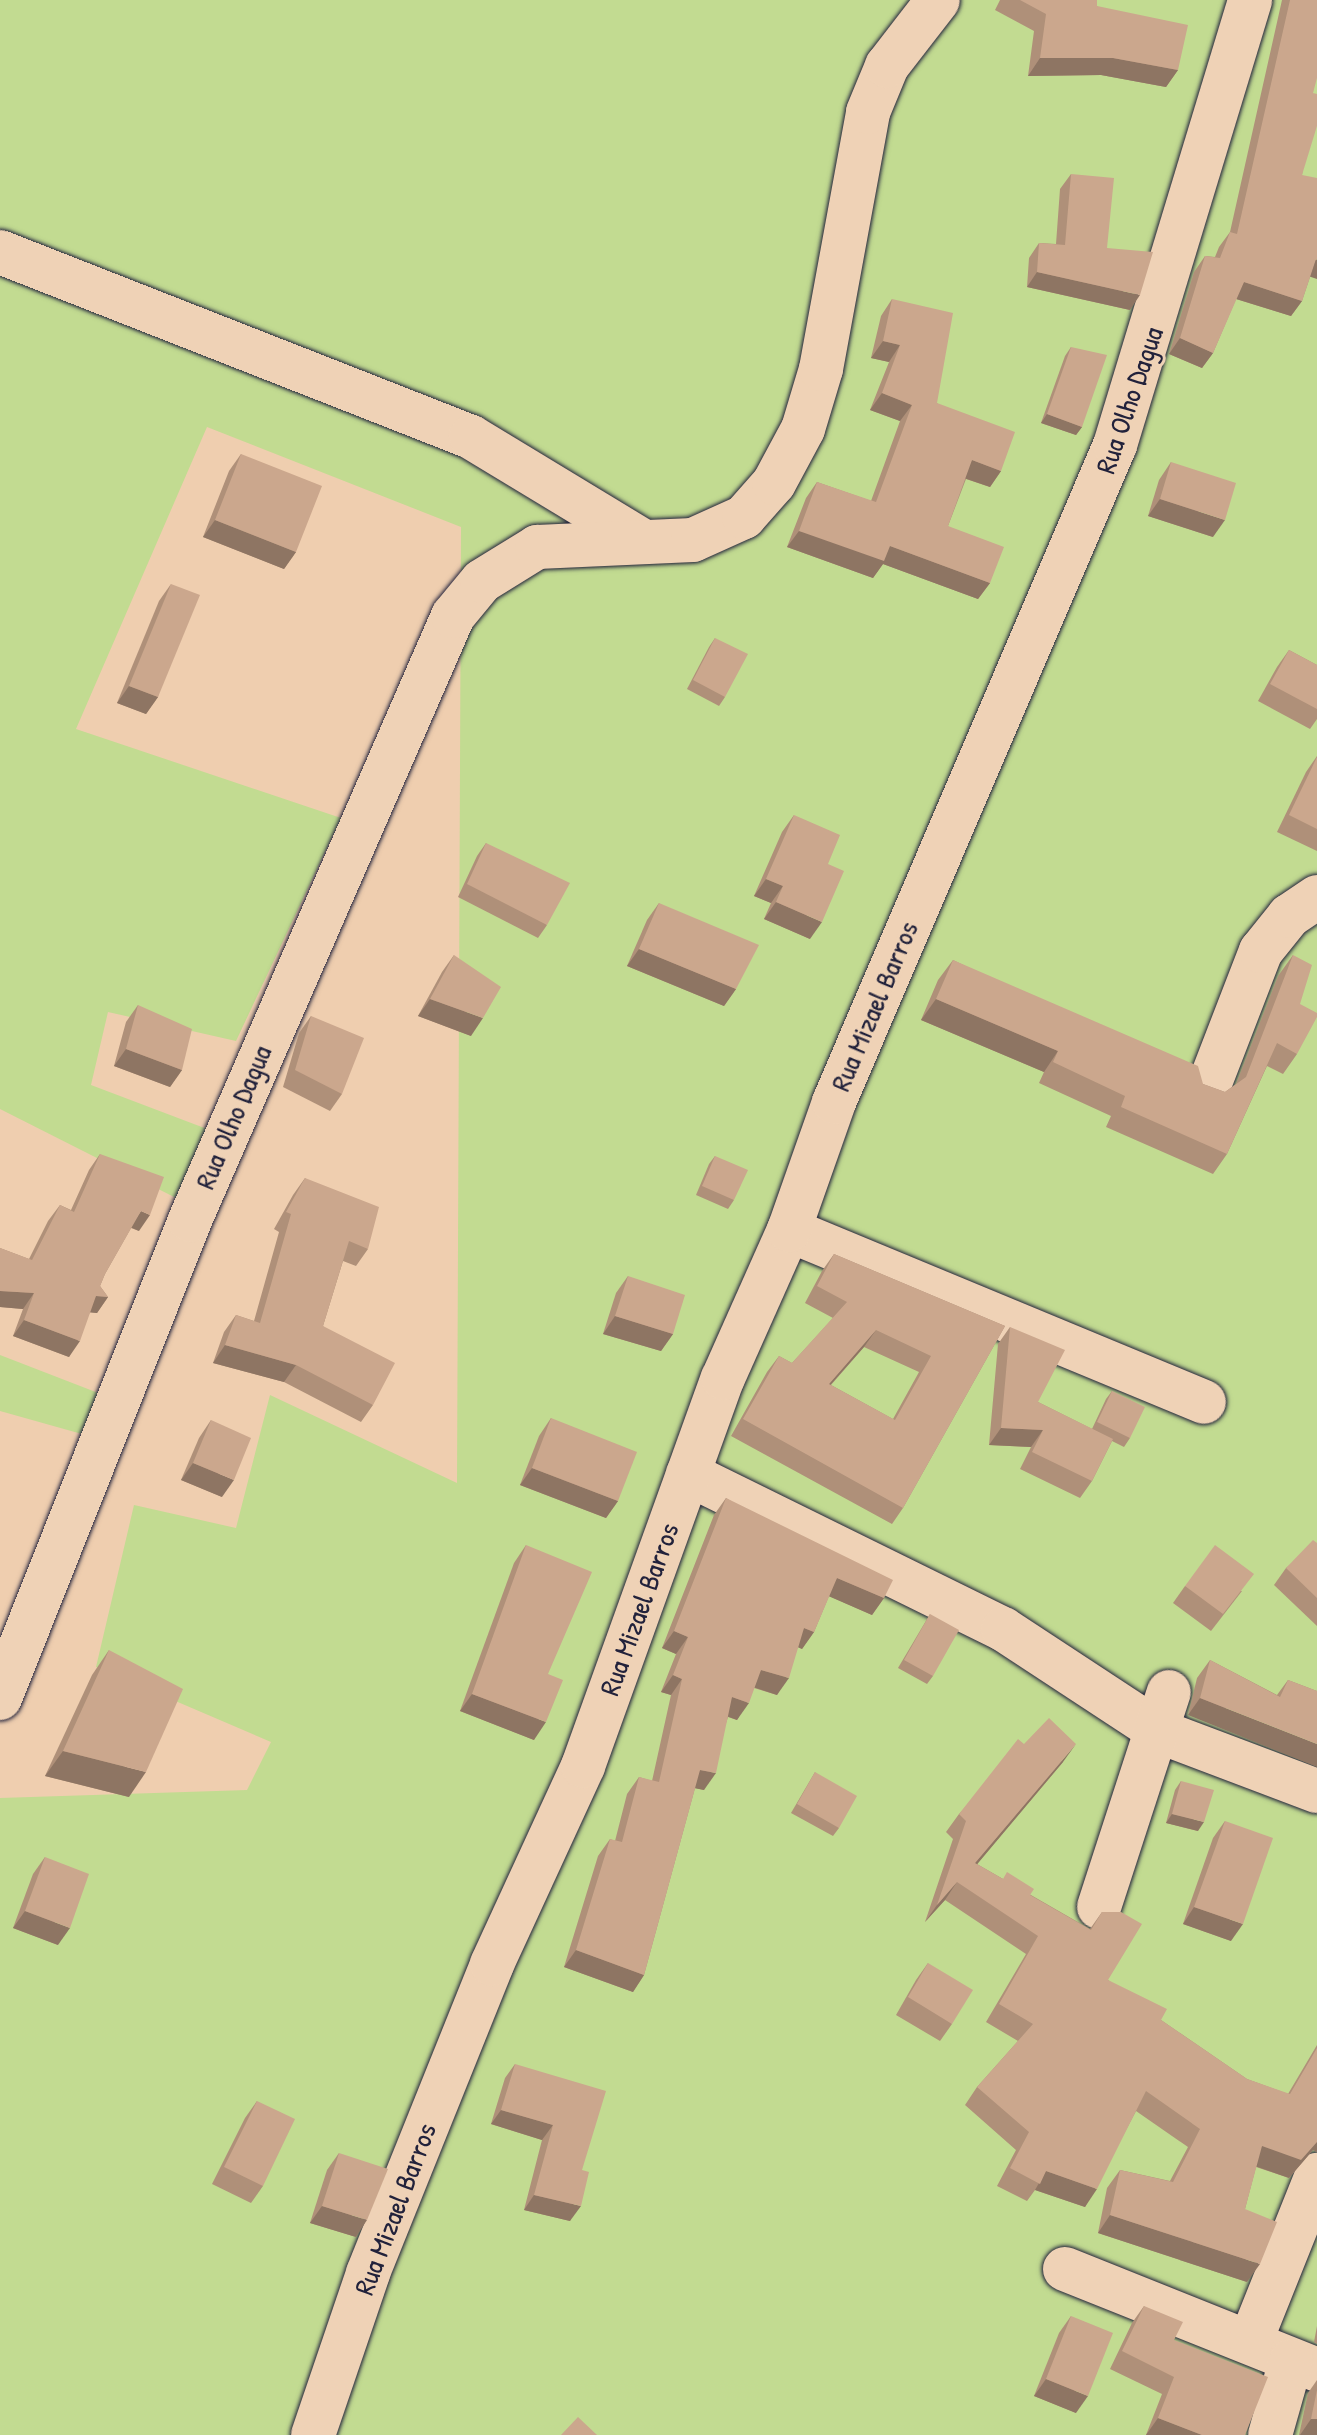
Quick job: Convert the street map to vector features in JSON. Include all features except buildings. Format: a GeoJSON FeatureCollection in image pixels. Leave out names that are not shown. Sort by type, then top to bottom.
{"type":"FeatureCollection","features":[{"type":"Feature","properties":{"kind":"street"},"geometry":{"type":"LineString","coordinates":[[0,252],[471,437],[643,541],[706,534],[744,517],[774,483],[803,429],[821,369],[868,112],[887,66],[938,0]]}},
{"type":"Feature","properties":{"kind":"street","name":"Rua Olho Dagua"},"geometry":{"type":"LineString","coordinates":[[967,784],[1057,595],[1115,445],[1250,0]]}},
{"type":"Feature","properties":{"kind":"street","name":"Rua Olho Dagua"},"geometry":{"type":"LineString","coordinates":[[0,1698],[190,1220],[453,616],[508,560],[537,547],[643,541]]}},
{"type":"Feature","properties":{"kind":"street","name":"Rua Mizael Barros"},"geometry":{"type":"LineString","coordinates":[[313,2435],[368,2273],[486,1979],[583,1766],[688,1474],[789,1230],[834,1102],[967,784]]}},
{"type":"Feature","properties":{"kind":"street"},"geometry":{"type":"LineString","coordinates":[[1208,1088],[1261,951],[1289,916],[1317,897]]}},
{"type":"Feature","properties":{"kind":"street"},"geometry":{"type":"LineString","coordinates":[[789,1230],[1204,1402]]}},
{"type":"Feature","properties":{"kind":"street"},"geometry":{"type":"LineString","coordinates":[[688,1474],[1003,1629],[1317,1791]]}},
{"type":"Feature","properties":{"kind":"street"},"geometry":{"type":"LineString","coordinates":[[1099,1907],[1164,1711]]}},
{"type":"Feature","properties":{"kind":"street"},"geometry":{"type":"LineString","coordinates":[[1251,2340],[1317,2175]]}},
{"type":"Feature","properties":{"kind":"street"},"geometry":{"type":"LineString","coordinates":[[1065,2269],[1251,2340],[1304,2365],[1270,2435]]}},
{"type":"Feature","properties":{"kind":"green space"},"geometry":{"type":"Polygon","coordinates":[[[0,0],[1317,0],[1317,2435],[0,2435],[0,1798],[247,1790],[271,1742],[96,1667],[134,1505],[236,1528],[270,1395],[457,1483],[461,527],[207,427],[76,729],[341,818],[236,1041],[108,1012],[91,1085],[215,1132],[182,1201],[0,1109],[0,0]]]}},
{"type":"Feature","properties":{"kind":"green space"},"geometry":{"type":"Polygon","coordinates":[[[0,1355],[106,1396],[89,1436],[0,1411],[0,1355]]]}}]}
